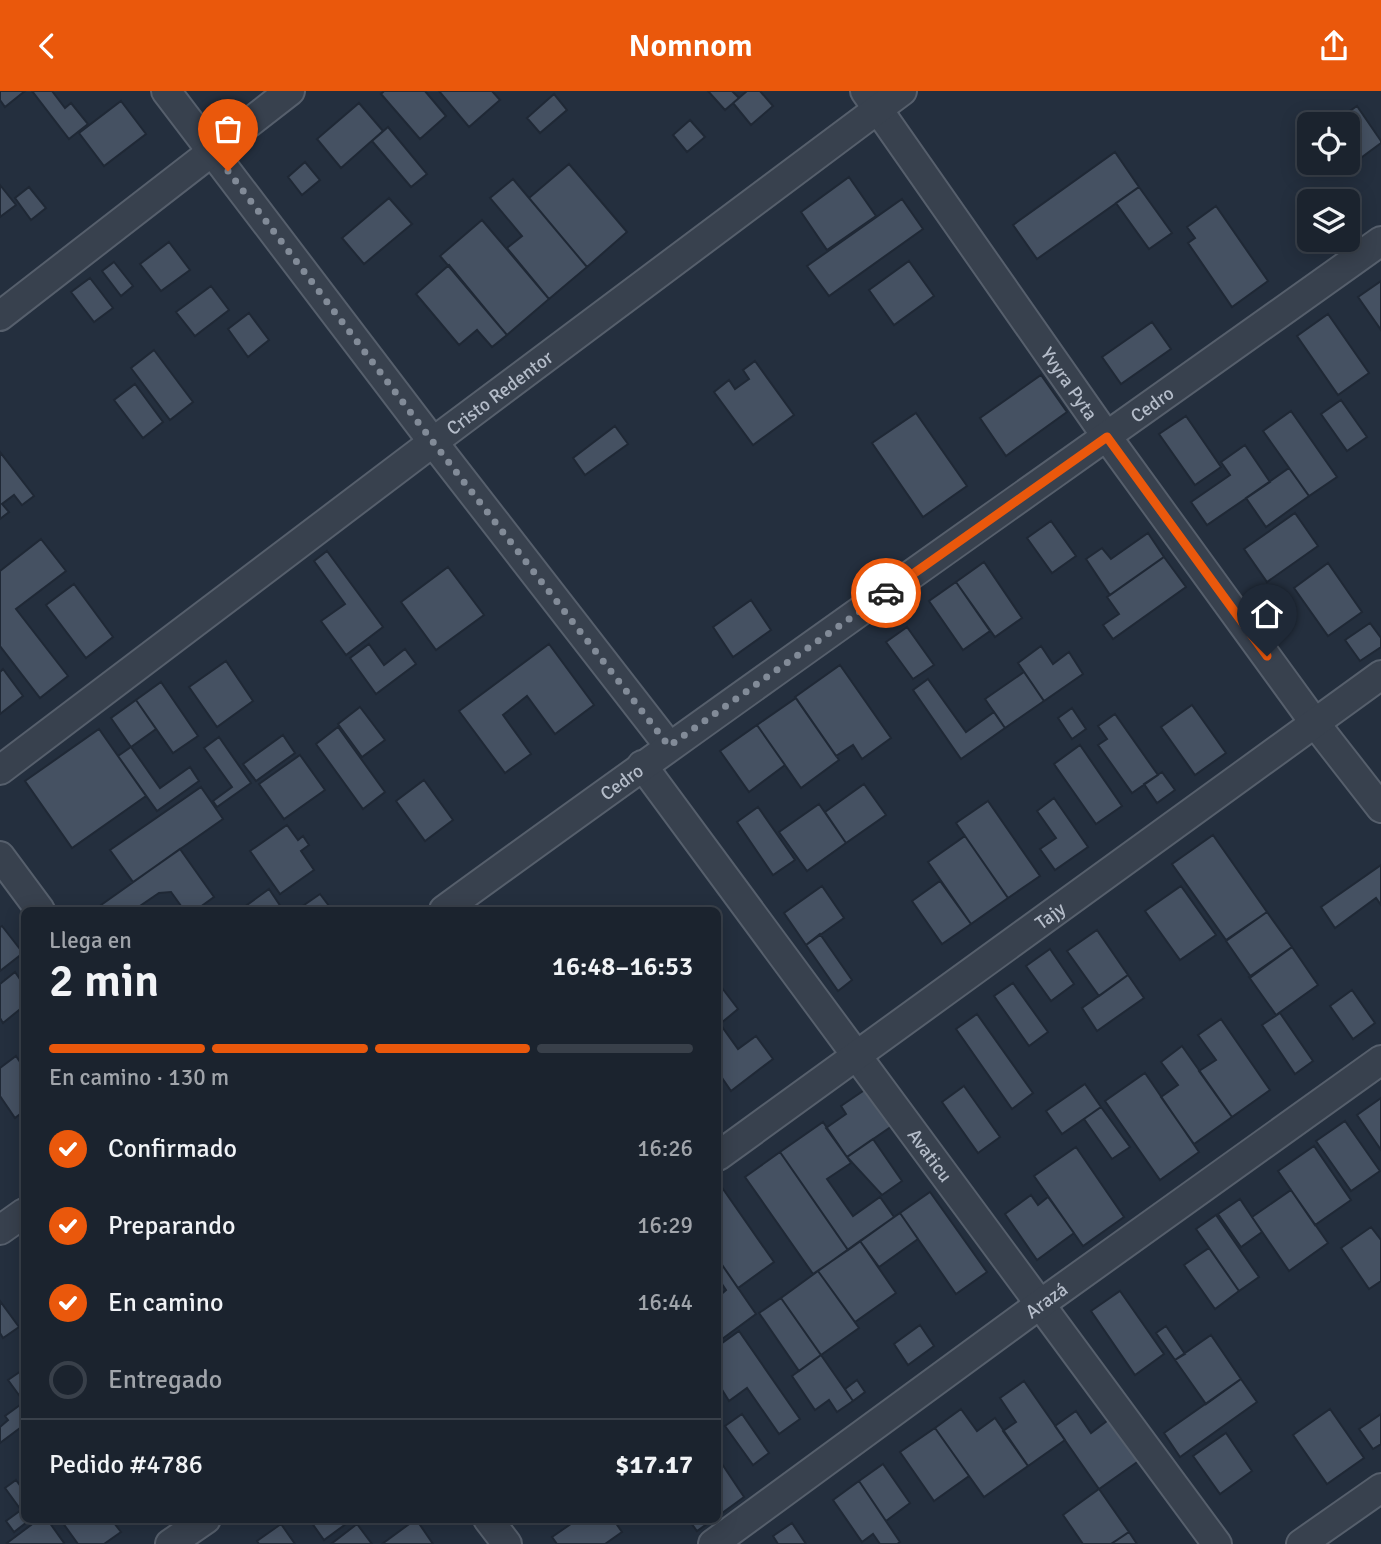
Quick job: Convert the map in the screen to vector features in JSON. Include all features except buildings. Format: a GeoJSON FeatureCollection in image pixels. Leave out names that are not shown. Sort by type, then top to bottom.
{"type":"FeatureCollection","features":[{"type":"Feature","properties":{"kind":"street"},"geometry":{"type":"LineString","coordinates":[[166,91],[669,746]]}},
{"type":"Feature","properties":{"kind":"street"},"geometry":{"type":"LineString","coordinates":[[0,316],[290,91]]}},
{"type":"Feature","properties":{"kind":"street","name":"Cristo Redentor"},"geometry":{"type":"LineString","coordinates":[[0,770],[433,442],[871,100],[902,91]]}},
{"type":"Feature","properties":{"kind":"street","name":"Yvyra Pyta"},"geometry":{"type":"LineString","coordinates":[[871,100],[1107,437],[1314,722],[1381,809]]}},
{"type":"Feature","properties":{"kind":"street","name":"Cedro"},"geometry":{"type":"LineString","coordinates":[[448,907],[642,765],[1381,240]]}},
{"type":"Feature","properties":{"kind":"street","name":"Tajy"},"geometry":{"type":"LineString","coordinates":[[721,1154],[1381,675]]}},
{"type":"Feature","properties":{"kind":"street","name":"Avaticu"},"geometry":{"type":"LineString","coordinates":[[642,765],[1217,1544]]}},
{"type":"Feature","properties":{"kind":"street"},"geometry":{"type":"LineString","coordinates":[[0,856],[38,907]]}},
{"type":"Feature","properties":{"kind":"street","name":"Arazá"},"geometry":{"type":"LineString","coordinates":[[713,1544],[1039,1305],[1381,1060]]}},
{"type":"Feature","properties":{"kind":"street"},"geometry":{"type":"LineString","coordinates":[[0,1230],[21,1215]]}},
{"type":"Feature","properties":{"kind":"street"},"geometry":{"type":"LineString","coordinates":[[1301,1544],[1381,1488]]}},
{"type":"Feature","properties":{"kind":"street"},"geometry":{"type":"LineString","coordinates":[[170,1544],[200,1523]]}},
{"type":"Feature","properties":{"kind":"street"},"geometry":{"type":"LineString","coordinates":[[491,1523],[506,1544]]}},
{"type":"Feature","properties":{"kind":"way so far"},"geometry":{"type":"LineString","coordinates":[[228,171],[433,442],[669,746],[886,593]]}},
{"type":"Feature","properties":{"kind":"route"},"geometry":{"type":"LineString","coordinates":[[886,593],[1107,437],[1267,656]]}}]}
